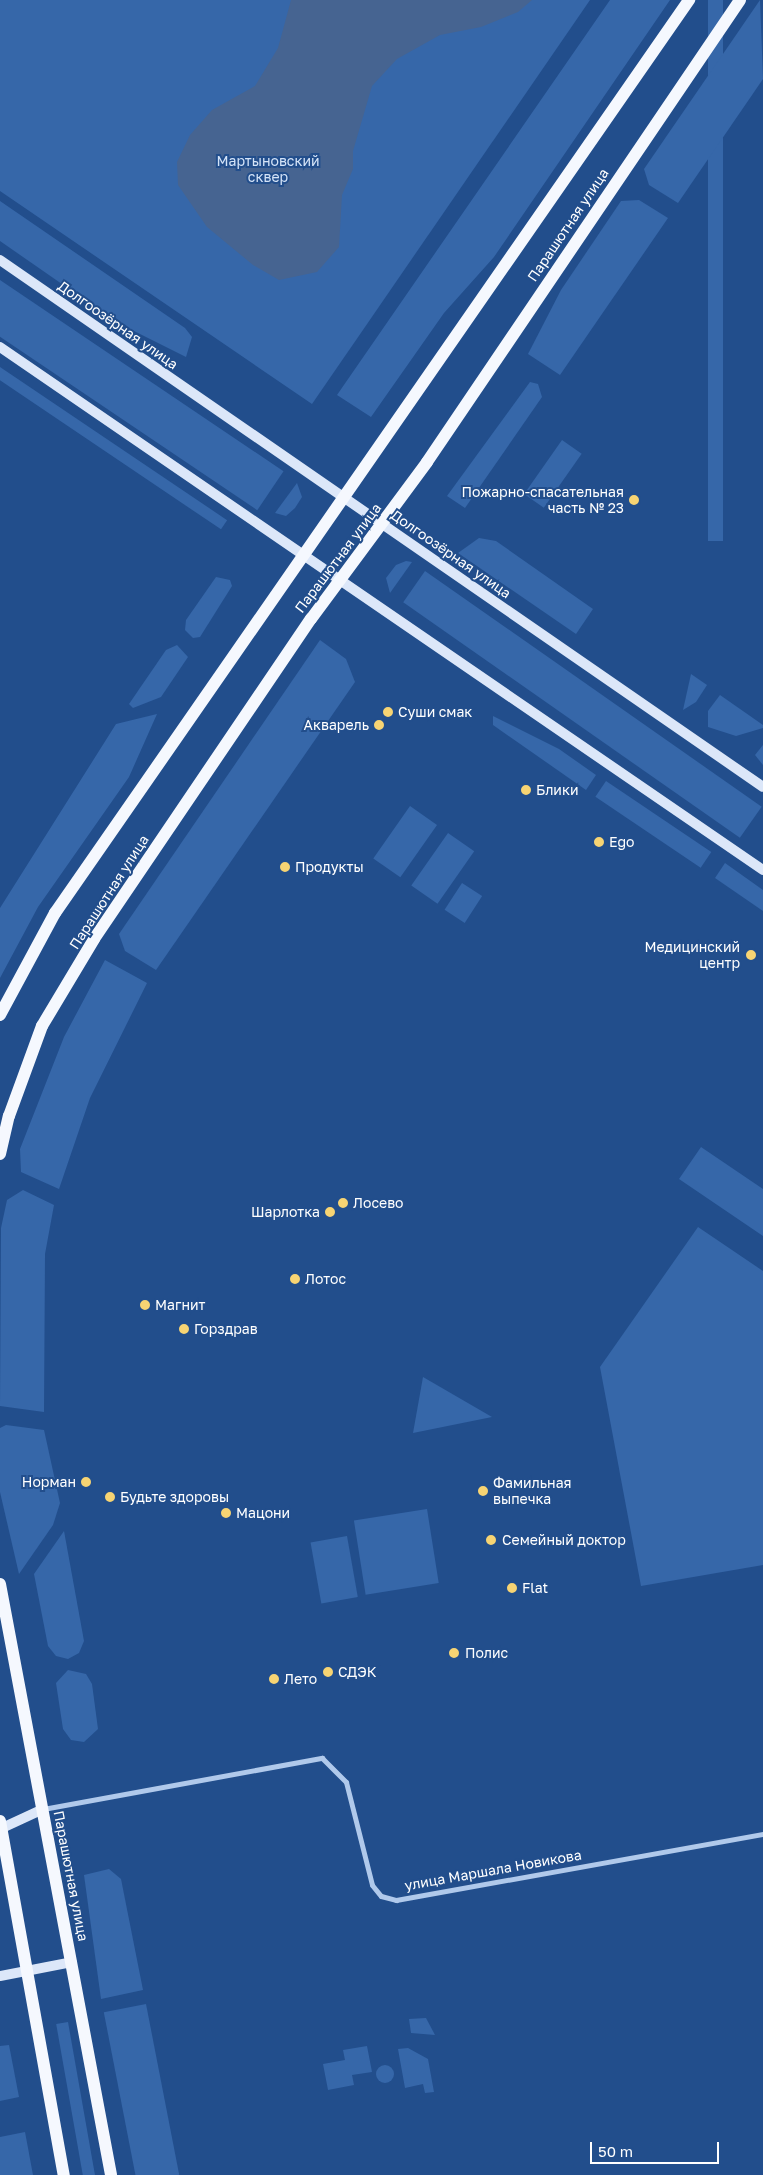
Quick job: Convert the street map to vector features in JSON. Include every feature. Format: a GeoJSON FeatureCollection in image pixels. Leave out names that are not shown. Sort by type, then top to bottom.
{"type":"FeatureCollection","features":[{"type":"Feature","properties":{"kind":"main road","name":"Парашютная улица"},"geometry":{"type":"LineString","coordinates":[[0,1015],[55,913],[305,557],[689,0]]}},
{"type":"Feature","properties":{"kind":"main road","name":"Парашютная улица"},"geometry":{"type":"LineString","coordinates":[[0,1154],[9,1116],[42,1026],[94,939],[339,580],[382,523],[740,0]]}},
{"type":"Feature","properties":{"kind":"main road","name":"Долгоозёрная улица"},"geometry":{"type":"LineString","coordinates":[[0,260],[763,787]]}},
{"type":"Feature","properties":{"kind":"main road"},"geometry":{"type":"LineString","coordinates":[[0,347],[763,870]]}},
{"type":"Feature","properties":{"kind":"main road","name":"Парашютная улица"},"geometry":{"type":"LineString","coordinates":[[0,1584],[72,1962],[110,2175]]}},
{"type":"Feature","properties":{"kind":"main road","name":"улица Маршала Новикова"},"geometry":{"type":"LineString","coordinates":[[0,1827],[43,1809]]}},
{"type":"Feature","properties":{"kind":"main road"},"geometry":{"type":"LineString","coordinates":[[0,1827],[64,2175]]}},
{"type":"Feature","properties":{"kind":"main road"},"geometry":{"type":"LineString","coordinates":[[0,1976],[72,1962]]}},
{"type":"Feature","properties":{"kind":"street","name":"улица Маршала Новикова"},"geometry":{"type":"LineString","coordinates":[[43,1809],[322,1758],[346,1782],[372,1885],[381,1896],[396,1900],[763,1834]]}},
{"type":"Feature","properties":{"kind":"green space","name":"Мартыновский сквер"},"geometry":{"type":"Polygon","coordinates":[[[0,0],[590,0],[312,404],[0,191],[0,0]]]}},
{"type":"Feature","properties":{"kind":"green space"},"geometry":{"type":"Polygon","coordinates":[[[610,0],[670,0],[494,257],[444,313],[371,417],[337,395],[610,0]]]}},
{"type":"Feature","properties":{"kind":"green space"},"geometry":{"type":"Polygon","coordinates":[[[708,0],[723,0],[723,541],[708,541],[708,0]]]}},
{"type":"Feature","properties":{"kind":"green space"},"geometry":{"type":"Polygon","coordinates":[[[760,0],[763,79],[678,203],[649,185],[644,169],[760,0]]]}},
{"type":"Feature","properties":{"kind":"green space"},"geometry":{"type":"Polygon","coordinates":[[[639,200],[668,218],[560,375],[528,354],[561,290],[621,201],[639,200]]]}},
{"type":"Feature","properties":{"kind":"green space"},"geometry":{"type":"Polygon","coordinates":[[[0,201],[185,328],[192,337],[186,357],[118,323],[0,241],[0,201]]]}},
{"type":"Feature","properties":{"kind":"green space"},"geometry":{"type":"Polygon","coordinates":[[[0,280],[284,471],[257,510],[0,337],[0,280]]]}},
{"type":"Feature","properties":{"kind":"green space"},"geometry":{"type":"Polygon","coordinates":[[[0,367],[227,520],[221,529],[0,380],[0,367]]]}},
{"type":"Feature","properties":{"kind":"green space"},"geometry":{"type":"Polygon","coordinates":[[[530,382],[538,384],[542,397],[465,508],[447,496],[530,382]]]}},
{"type":"Feature","properties":{"kind":"green space"},"geometry":{"type":"Polygon","coordinates":[[[562,440],[582,454],[544,508],[524,494],[562,440]]]}},
{"type":"Feature","properties":{"kind":"green space"},"geometry":{"type":"Polygon","coordinates":[[[297,483],[302,497],[295,508],[286,516],[275,513],[297,483]]]}},
{"type":"Feature","properties":{"kind":"green space"},"geometry":{"type":"Polygon","coordinates":[[[479,538],[496,541],[593,609],[576,634],[458,553],[479,538]]]}},
{"type":"Feature","properties":{"kind":"green space"},"geometry":{"type":"Polygon","coordinates":[[[406,561],[412,562],[390,593],[386,578],[396,565],[406,561]]]}},
{"type":"Feature","properties":{"kind":"green space"},"geometry":{"type":"Polygon","coordinates":[[[425,571],[762,807],[740,838],[403,602],[425,571]]]}},
{"type":"Feature","properties":{"kind":"green space"},"geometry":{"type":"Polygon","coordinates":[[[216,577],[230,580],[232,586],[200,637],[193,638],[185,630],[186,620],[216,577]]]}},
{"type":"Feature","properties":{"kind":"green space"},"geometry":{"type":"Polygon","coordinates":[[[320,640],[346,659],[355,682],[156,970],[125,951],[119,934],[320,640]]]}},
{"type":"Feature","properties":{"kind":"green space"},"geometry":{"type":"Polygon","coordinates":[[[177,645],[188,657],[161,697],[133,708],[129,704],[166,650],[177,645]]]}},
{"type":"Feature","properties":{"kind":"green space"},"geometry":{"type":"Polygon","coordinates":[[[691,674],[707,685],[696,702],[683,710],[691,674]]]}},
{"type":"Feature","properties":{"kind":"green space"},"geometry":{"type":"Polygon","coordinates":[[[720,695],[763,725],[763,728],[736,736],[708,727],[708,711],[720,695]]]}},
{"type":"Feature","properties":{"kind":"green space"},"geometry":{"type":"Polygon","coordinates":[[[157,714],[129,777],[38,907],[0,978],[0,908],[116,724],[157,714]]]}},
{"type":"Feature","properties":{"kind":"green space"},"geometry":{"type":"Polygon","coordinates":[[[493,716],[559,749],[596,775],[586,790],[493,725],[493,716]]]}},
{"type":"Feature","properties":{"kind":"green space"},"geometry":{"type":"Polygon","coordinates":[[[763,745],[763,765],[755,755],[763,745]]]}},
{"type":"Feature","properties":{"kind":"green space"},"geometry":{"type":"Polygon","coordinates":[[[606,781],[711,852],[701,868],[595,797],[606,781]]]}},
{"type":"Feature","properties":{"kind":"green space"},"geometry":{"type":"Polygon","coordinates":[[[410,806],[437,825],[400,877],[373,858],[410,806]]]}},
{"type":"Feature","properties":{"kind":"green space"},"geometry":{"type":"Polygon","coordinates":[[[448,833],[474,851],[438,904],[411,885],[448,833]]]}},
{"type":"Feature","properties":{"kind":"green space"},"geometry":{"type":"Polygon","coordinates":[[[725,863],[763,890],[763,911],[715,878],[725,863]]]}},
{"type":"Feature","properties":{"kind":"green space"},"geometry":{"type":"Polygon","coordinates":[[[462,883],[482,896],[465,923],[445,910],[462,883]]]}},
{"type":"Feature","properties":{"kind":"green space"},"geometry":{"type":"Polygon","coordinates":[[[105,960],[147,983],[90,1098],[59,1189],[21,1172],[20,1149],[64,1037],[105,960]]]}},
{"type":"Feature","properties":{"kind":"green space"},"geometry":{"type":"Polygon","coordinates":[[[701,1147],[763,1189],[763,1236],[679,1179],[701,1147]]]}},
{"type":"Feature","properties":{"kind":"green space"},"geometry":{"type":"Polygon","coordinates":[[[23,1190],[54,1205],[45,1254],[44,1412],[0,1406],[1,1228],[7,1200],[23,1190]]]}},
{"type":"Feature","properties":{"kind":"green space"},"geometry":{"type":"Polygon","coordinates":[[[698,1227],[763,1271],[763,1565],[641,1586],[600,1367],[698,1227]]]}},
{"type":"Feature","properties":{"kind":"green space"},"geometry":{"type":"Polygon","coordinates":[[[423,1377],[492,1417],[413,1433],[423,1377]]]}},
{"type":"Feature","properties":{"kind":"green space"},"geometry":{"type":"Polygon","coordinates":[[[6,1425],[44,1430],[60,1503],[53,1525],[19,1574],[0,1492],[0,1428],[6,1425]]]}},
{"type":"Feature","properties":{"kind":"green space"},"geometry":{"type":"Polygon","coordinates":[[[427,1509],[439,1583],[366,1595],[354,1521],[427,1509]]]}},
{"type":"Feature","properties":{"kind":"green space"},"geometry":{"type":"Polygon","coordinates":[[[64,1531],[84,1641],[79,1653],[68,1659],[56,1656],[48,1646],[34,1574],[64,1531]]]}},
{"type":"Feature","properties":{"kind":"green space"},"geometry":{"type":"Polygon","coordinates":[[[347,1536],[358,1597],[321,1603],[311,1542],[347,1536]]]}},
{"type":"Feature","properties":{"kind":"green space"},"geometry":{"type":"Polygon","coordinates":[[[68,1670],[86,1674],[92,1684],[98,1729],[84,1742],[71,1740],[63,1729],[56,1683],[68,1670]]]}},
{"type":"Feature","properties":{"kind":"green space"},"geometry":{"type":"Polygon","coordinates":[[[109,1869],[121,1879],[143,1990],[101,1999],[84,1875],[109,1869]]]}},
{"type":"Feature","properties":{"kind":"green space"},"geometry":{"type":"Polygon","coordinates":[[[146,2004],[179,2175],[135,2175],[104,2012],[146,2004]]]}},
{"type":"Feature","properties":{"kind":"green space"},"geometry":{"type":"Polygon","coordinates":[[[426,2018],[435,2035],[411,2033],[409,2019],[426,2018]]]}},
{"type":"Feature","properties":{"kind":"green space"},"geometry":{"type":"Polygon","coordinates":[[[68,2022],[95,2175],[83,2175],[56,2024],[68,2022]]]}},
{"type":"Feature","properties":{"kind":"green space"},"geometry":{"type":"Polygon","coordinates":[[[9,2045],[19,2097],[0,2101],[0,2046],[9,2045]]]}},
{"type":"Feature","properties":{"kind":"green space"},"geometry":{"type":"Polygon","coordinates":[[[367,2046],[372,2072],[352,2075],[354,2085],[328,2090],[323,2064],[345,2060],[343,2050],[367,2046]]]}},
{"type":"Feature","properties":{"kind":"green space"},"geometry":{"type":"Polygon","coordinates":[[[408,2048],[428,2059],[434,2092],[425,2093],[423,2084],[405,2088],[398,2049],[408,2048]]]}},
{"type":"Feature","properties":{"kind":"green space"},"geometry":{"type":"Polygon","coordinates":[[[385,2065],[391,2068],[394,2074],[391,2080],[385,2083],[379,2080],[376,2074],[379,2068],[385,2065]]]}},
{"type":"Feature","properties":{"kind":"green space"},"geometry":{"type":"Polygon","coordinates":[[[25,2132],[33,2175],[0,2175],[0,2137],[25,2132]]]}},
{"type":"Feature","properties":{"kind":"shaded area"},"geometry":{"type":"Polygon","coordinates":[[[291,0],[532,0],[518,12],[481,27],[440,35],[397,59],[372,86],[353,151],[353,169],[342,195],[339,247],[317,272],[279,280],[253,265],[207,227],[178,185],[177,162],[190,135],[212,110],[255,86],[278,48],[291,0]]]}},
{"type":"Feature","properties":{"kind":"place","name":"Пожарно-спасательная часть № 23"},"geometry":{"type":"Point","coordinates":[634,500]}},
{"type":"Feature","properties":{"kind":"place","name":"Суши смак"},"geometry":{"type":"Point","coordinates":[388,712]}},
{"type":"Feature","properties":{"kind":"place","name":"Акварель"},"geometry":{"type":"Point","coordinates":[379,725]}},
{"type":"Feature","properties":{"kind":"place","name":"Блики"},"geometry":{"type":"Point","coordinates":[526,790]}},
{"type":"Feature","properties":{"kind":"place","name":"Ego"},"geometry":{"type":"Point","coordinates":[599,842]}},
{"type":"Feature","properties":{"kind":"place","name":"Продукты"},"geometry":{"type":"Point","coordinates":[285,867]}},
{"type":"Feature","properties":{"kind":"place","name":"Медицинский центр"},"geometry":{"type":"Point","coordinates":[751,955]}},
{"type":"Feature","properties":{"kind":"place","name":"Лосево"},"geometry":{"type":"Point","coordinates":[343,1203]}},
{"type":"Feature","properties":{"kind":"place","name":"Шарлотка"},"geometry":{"type":"Point","coordinates":[330,1212]}},
{"type":"Feature","properties":{"kind":"place","name":"Лотос"},"geometry":{"type":"Point","coordinates":[295,1279]}},
{"type":"Feature","properties":{"kind":"place","name":"Магнит"},"geometry":{"type":"Point","coordinates":[145,1305]}},
{"type":"Feature","properties":{"kind":"place","name":"Горздрав"},"geometry":{"type":"Point","coordinates":[184,1329]}},
{"type":"Feature","properties":{"kind":"place","name":"Норман"},"geometry":{"type":"Point","coordinates":[86,1482]}},
{"type":"Feature","properties":{"kind":"place","name":"Фамильная выпечка"},"geometry":{"type":"Point","coordinates":[483,1491]}},
{"type":"Feature","properties":{"kind":"place","name":"Будьте здоровы"},"geometry":{"type":"Point","coordinates":[110,1497]}},
{"type":"Feature","properties":{"kind":"place","name":"Мацони"},"geometry":{"type":"Point","coordinates":[226,1513]}},
{"type":"Feature","properties":{"kind":"place","name":"Семейный доктор"},"geometry":{"type":"Point","coordinates":[491,1540]}},
{"type":"Feature","properties":{"kind":"place","name":"Flat"},"geometry":{"type":"Point","coordinates":[512,1588]}},
{"type":"Feature","properties":{"kind":"place","name":"Полис"},"geometry":{"type":"Point","coordinates":[454,1653]}},
{"type":"Feature","properties":{"kind":"place","name":"СДЭК"},"geometry":{"type":"Point","coordinates":[328,1672]}},
{"type":"Feature","properties":{"kind":"place","name":"Лето"},"geometry":{"type":"Point","coordinates":[274,1679]}}]}
